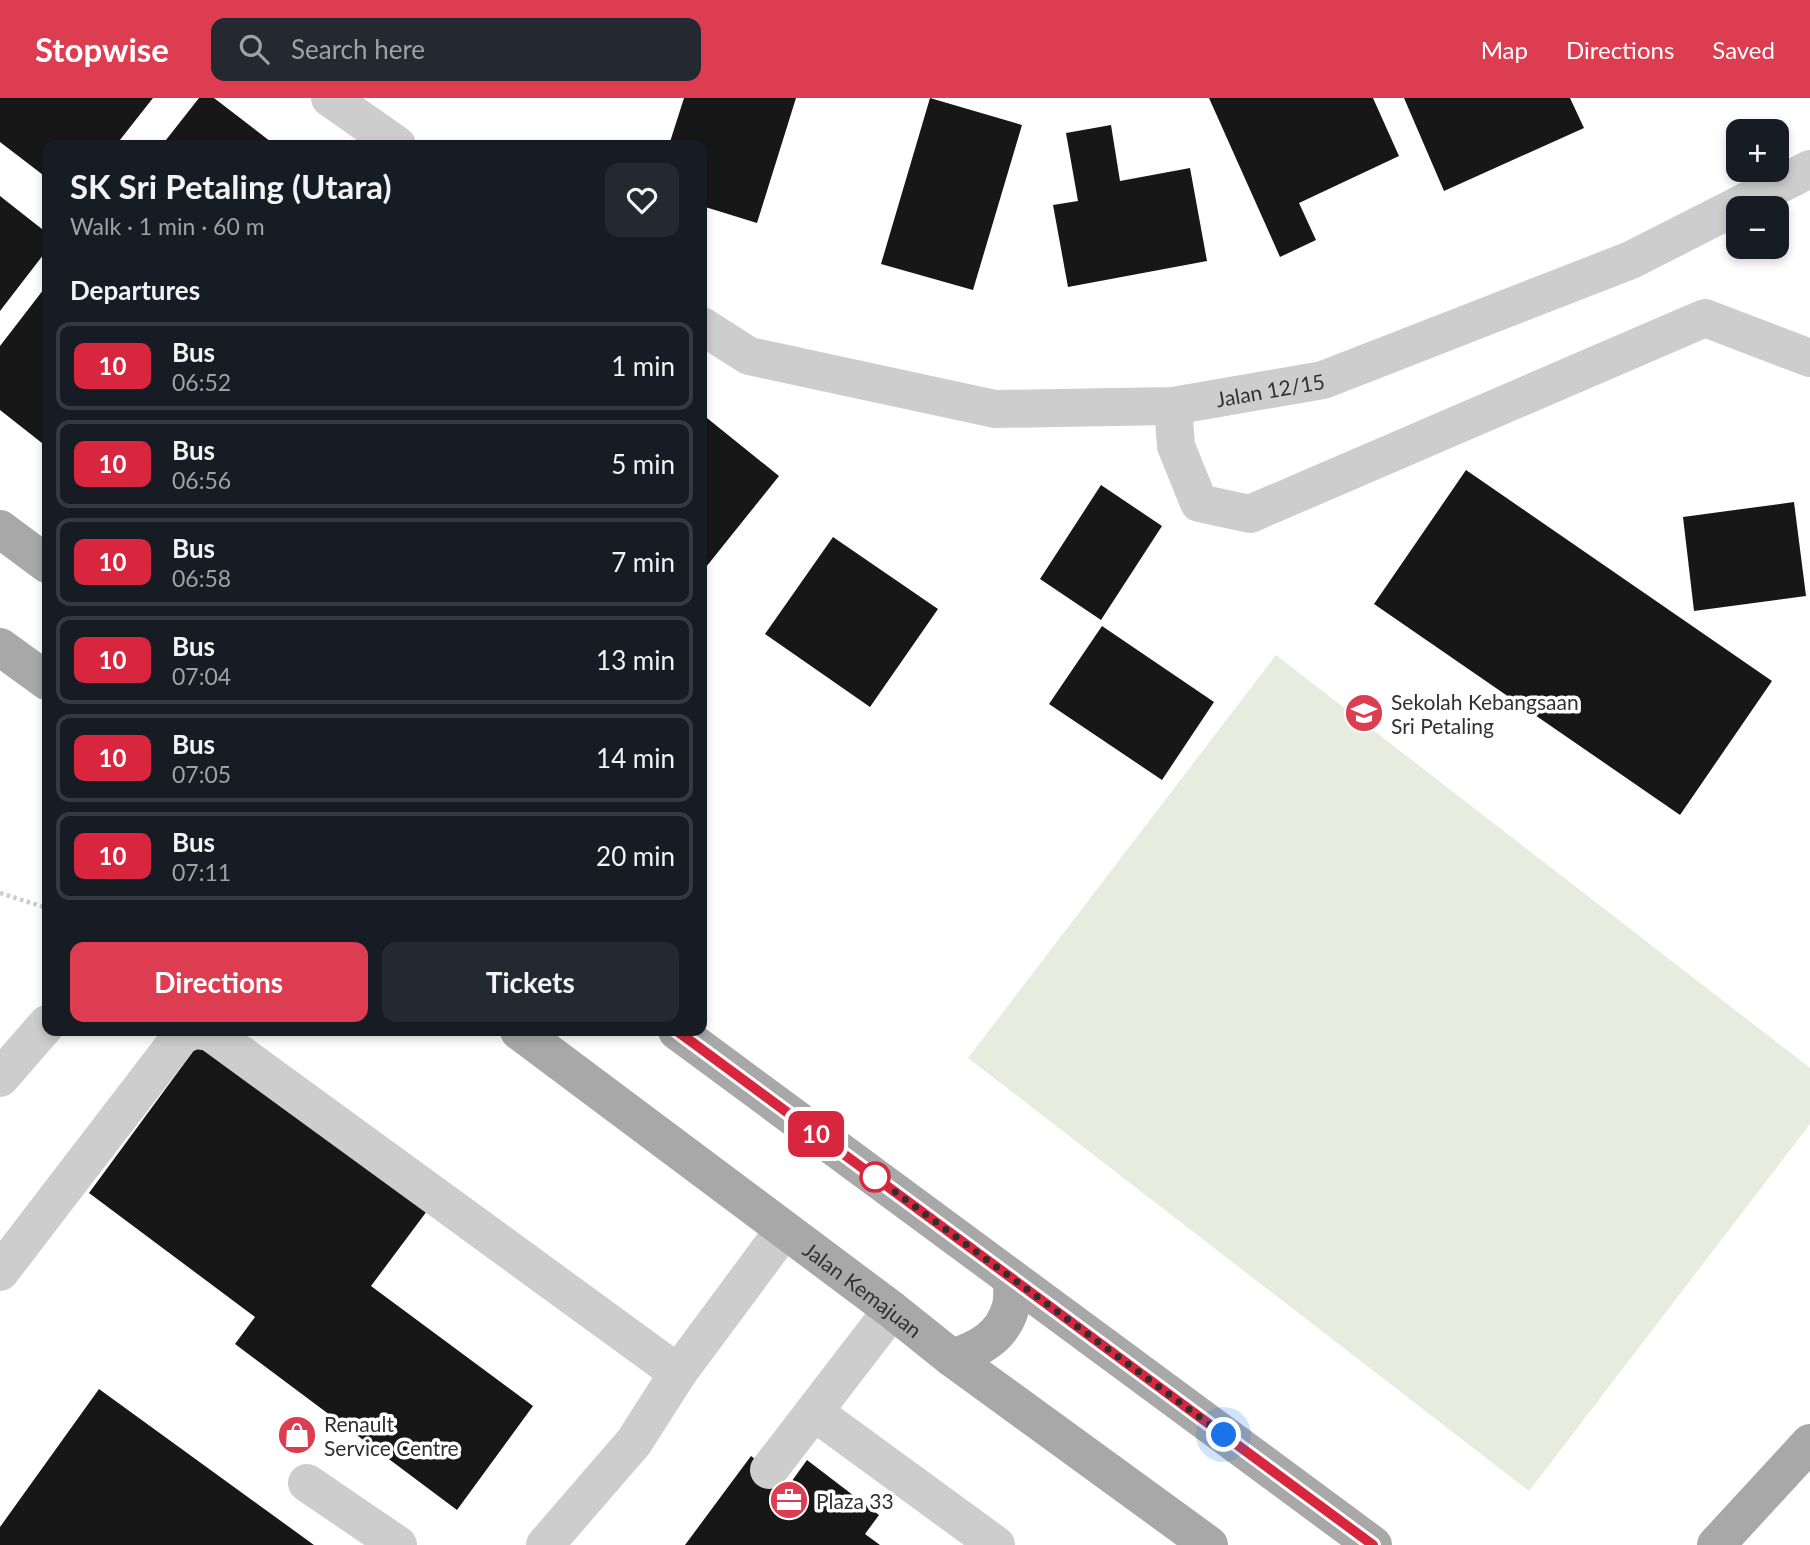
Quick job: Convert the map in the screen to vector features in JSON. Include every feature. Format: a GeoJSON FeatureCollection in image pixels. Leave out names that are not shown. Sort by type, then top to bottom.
{"type":"FeatureCollection","features":[{"type":"Feature","properties":{"kind":"main road"},"geometry":{"type":"LineString","coordinates":[[0,529],[42,560]]}},
{"type":"Feature","properties":{"kind":"main road"},"geometry":{"type":"LineString","coordinates":[[0,647],[42,677]]}},
{"type":"Feature","properties":{"kind":"main road","name":"Jalan Kemajuan"},"geometry":{"type":"LineString","coordinates":[[526,1036],[892,1310],[952,1358],[1209,1545]]}},
{"type":"Feature","properties":{"kind":"main road"},"geometry":{"type":"LineString","coordinates":[[684,1036],[1373,1545]]}},
{"type":"Feature","properties":{"kind":"main road"},"geometry":{"type":"LineString","coordinates":[[952,1358],[978,1349],[999,1331],[1011,1306],[1012,1279]]}},
{"type":"Feature","properties":{"kind":"main road"},"geometry":{"type":"LineString","coordinates":[[1716,1545],[1810,1443]]}},
{"type":"Feature","properties":{"kind":"street"},"geometry":{"type":"LineString","coordinates":[[330,98],[390,140]]}},
{"type":"Feature","properties":{"kind":"street","name":"Jalan 12/15"},"geometry":{"type":"LineString","coordinates":[[707,329],[749,356],[995,409],[1173,405],[1323,380],[1631,260],[1807,174]]}},
{"type":"Feature","properties":{"kind":"street"},"geometry":{"type":"LineString","coordinates":[[1173,405],[1176,446],[1199,503],[1250,514],[1705,318],[1810,358]]}},
{"type":"Feature","properties":{"kind":"street"},"geometry":{"type":"LineString","coordinates":[[0,1078],[42,1030]]}},
{"type":"Feature","properties":{"kind":"street"},"geometry":{"type":"LineString","coordinates":[[0,1272],[181,1036]]}},
{"type":"Feature","properties":{"kind":"street"},"geometry":{"type":"LineString","coordinates":[[216,1036],[678,1373]]}},
{"type":"Feature","properties":{"kind":"street"},"geometry":{"type":"LineString","coordinates":[[545,1545],[634,1442],[678,1373],[784,1230]]}},
{"type":"Feature","properties":{"kind":"street"},"geometry":{"type":"LineString","coordinates":[[769,1470],[892,1310]]}},
{"type":"Feature","properties":{"kind":"street"},"geometry":{"type":"LineString","coordinates":[[814,1412],[996,1545]]}},
{"type":"Feature","properties":{"kind":"street"},"geometry":{"type":"LineString","coordinates":[[307,1483],[398,1545]]}},
{"type":"Feature","properties":{"kind":"path"},"geometry":{"type":"LineString","coordinates":[[0,893],[42,906]]}},
{"type":"Feature","properties":{"kind":"shaded area"},"geometry":{"type":"Polygon","coordinates":[[[1276,655],[1810,1068],[1810,1124],[1529,1491],[968,1058],[1276,655]]]}},
{"type":"Feature","properties":{"kind":"building"},"geometry":{"type":"Polygon","coordinates":[[[0,98],[153,98],[120,140],[42,140],[42,174],[0,142],[0,98]]]}},
{"type":"Feature","properties":{"kind":"building"},"geometry":{"type":"Polygon","coordinates":[[[199,98],[214,98],[269,140],[166,140],[199,98]]]}},
{"type":"Feature","properties":{"kind":"building"},"geometry":{"type":"Polygon","coordinates":[[[684,98],[796,98],[757,223],[707,208],[707,140],[671,140],[684,98]]]}},
{"type":"Feature","properties":{"kind":"building"},"geometry":{"type":"Polygon","coordinates":[[[930,98],[1022,125],[973,290],[881,264],[930,98]]]}},
{"type":"Feature","properties":{"kind":"building"},"geometry":{"type":"Polygon","coordinates":[[[1209,98],[1373,98],[1399,156],[1299,203],[1316,240],[1280,257],[1209,98]]]}},
{"type":"Feature","properties":{"kind":"building"},"geometry":{"type":"Polygon","coordinates":[[[1404,98],[1570,98],[1584,128],[1444,191],[1404,98]]]}},
{"type":"Feature","properties":{"kind":"building"},"geometry":{"type":"Polygon","coordinates":[[[1111,125],[1120,181],[1190,168],[1207,261],[1068,287],[1053,205],[1078,201],[1066,133],[1111,125]]]}},
{"type":"Feature","properties":{"kind":"building"},"geometry":{"type":"Polygon","coordinates":[[[0,196],[42,229],[42,256],[0,311],[0,196]]]}},
{"type":"Feature","properties":{"kind":"building"},"geometry":{"type":"Polygon","coordinates":[[[42,291],[42,443],[0,410],[0,346],[42,291]]]}},
{"type":"Feature","properties":{"kind":"building"},"geometry":{"type":"Polygon","coordinates":[[[707,418],[779,476],[707,566],[707,418]]]}},
{"type":"Feature","properties":{"kind":"building"},"geometry":{"type":"Polygon","coordinates":[[[1466,470],[1772,681],[1680,815],[1374,604],[1466,470]]]}},
{"type":"Feature","properties":{"kind":"building"},"geometry":{"type":"Polygon","coordinates":[[[1101,485],[1162,526],[1101,620],[1040,579],[1101,485]]]}},
{"type":"Feature","properties":{"kind":"building"},"geometry":{"type":"Polygon","coordinates":[[[1794,502],[1806,596],[1694,611],[1683,517],[1794,502]]]}},
{"type":"Feature","properties":{"kind":"building"},"geometry":{"type":"Polygon","coordinates":[[[833,537],[938,609],[870,707],[765,634],[833,537]]]}},
{"type":"Feature","properties":{"kind":"building"},"geometry":{"type":"Polygon","coordinates":[[[1102,626],[1214,702],[1162,780],[1049,704],[1102,626]]]}},
{"type":"Feature","properties":{"kind":"building"},"geometry":{"type":"Polygon","coordinates":[[[200,1042],[427,1211],[371,1286],[533,1406],[457,1510],[235,1344],[255,1317],[89,1193],[200,1042]]]}},
{"type":"Feature","properties":{"kind":"building"},"geometry":{"type":"Polygon","coordinates":[[[99,1389],[314,1545],[0,1545],[0,1527],[99,1389]]]}},
{"type":"Feature","properties":{"kind":"building","name":"Plaza 33"},"geometry":{"type":"Polygon","coordinates":[[[751,1456],[789,1485],[807,1460],[879,1515],[865,1534],[880,1545],[685,1545],[751,1456]]]}},
{"type":"Feature","properties":{"kind":"bus line","name":"10"},"geometry":{"type":"LineString","coordinates":[[684,1036],[1373,1545]]}},
{"type":"Feature","properties":{"kind":"place","name":"Sekolah Kebangsaan Sri Petaling"},"geometry":{"type":"Point","coordinates":[1364,713]}},
{"type":"Feature","properties":{"kind":"place","name":"Renault Service Centre"},"geometry":{"type":"Point","coordinates":[297,1435]}},
{"type":"Feature","properties":{"kind":"place","name":"Plaza 33"},"geometry":{"type":"Point","coordinates":[789,1500]}},
{"type":"Feature","properties":{"kind":"route"},"geometry":{"type":"LineString","coordinates":[[875,1177],[1224,1435]]}}]}
